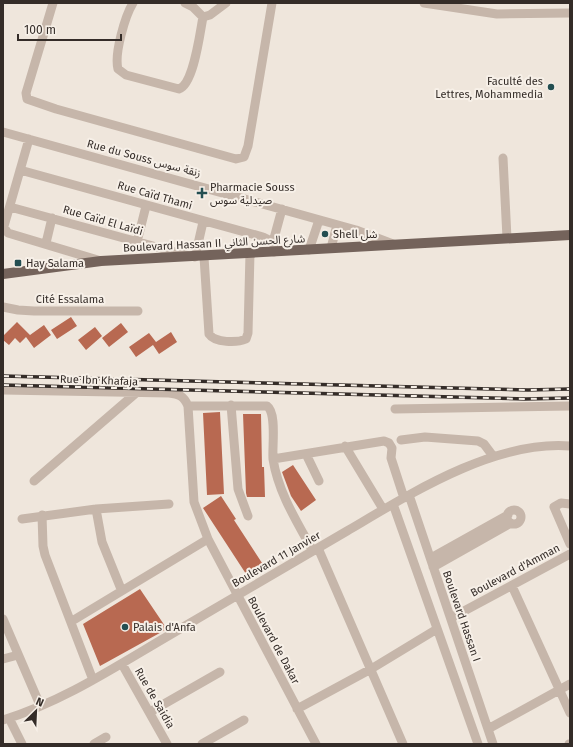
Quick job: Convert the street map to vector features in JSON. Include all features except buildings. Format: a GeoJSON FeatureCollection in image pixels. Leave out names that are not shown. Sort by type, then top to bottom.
{"type":"FeatureCollection","features":[{"type":"Feature","properties":{"kind":"main road","name":"Boulevard Hassan II شارع الحسن الثاني"},"geometry":{"type":"LineString","coordinates":[[3,274],[101,261],[250,253],[273,247],[309,250],[570,235]]}},
{"type":"Feature","properties":{"kind":"street"},"geometry":{"type":"LineString","coordinates":[[53,3],[26,93],[27,99],[56,109],[236,159],[244,157],[248,146],[272,3]]}},
{"type":"Feature","properties":{"kind":"street"},"geometry":{"type":"LineString","coordinates":[[185,3],[197,10],[203,17]]}},
{"type":"Feature","properties":{"kind":"street"},"geometry":{"type":"LineString","coordinates":[[203,17],[210,16],[226,3]]}},
{"type":"Feature","properties":{"kind":"street"},"geometry":{"type":"LineString","coordinates":[[424,3],[497,14],[570,13]]}},
{"type":"Feature","properties":{"kind":"street"},"geometry":{"type":"LineString","coordinates":[[129,5],[118,52],[118,69],[126,76],[179,89],[186,83],[198,45],[203,17]]}},
{"type":"Feature","properties":{"kind":"street","name":"Rue du Souss زنقة سوس"},"geometry":{"type":"LineString","coordinates":[[3,132],[356,230],[393,244]]}},
{"type":"Feature","properties":{"kind":"street"},"geometry":{"type":"LineString","coordinates":[[29,139],[10,207],[3,226],[8,233],[46,243],[101,261]]}},
{"type":"Feature","properties":{"kind":"street"},"geometry":{"type":"LineString","coordinates":[[503,158],[507,238]]}},
{"type":"Feature","properties":{"kind":"street","name":"Rue Caïd Thami"},"geometry":{"type":"LineString","coordinates":[[20,170],[203,222],[263,237],[273,247]]}},
{"type":"Feature","properties":{"kind":"street"},"geometry":{"type":"LineString","coordinates":[[137,242],[146,206]]}},
{"type":"Feature","properties":{"kind":"street","name":"Rue Caïd El Laïdi"},"geometry":{"type":"LineString","coordinates":[[10,207],[196,257]]}},
{"type":"Feature","properties":{"kind":"street"},"geometry":{"type":"LineString","coordinates":[[273,247],[282,209]]}},
{"type":"Feature","properties":{"kind":"street"},"geometry":{"type":"LineString","coordinates":[[46,243],[52,218]]}},
{"type":"Feature","properties":{"kind":"street"},"geometry":{"type":"LineString","coordinates":[[309,250],[319,220]]}},
{"type":"Feature","properties":{"kind":"street"},"geometry":{"type":"LineString","coordinates":[[203,222],[196,257],[209,334],[211,338],[218,340],[239,341],[246,339],[248,332],[250,253]]}},
{"type":"Feature","properties":{"kind":"street"},"geometry":{"type":"LineString","coordinates":[[331,248],[337,225]]}},
{"type":"Feature","properties":{"kind":"street"},"geometry":{"type":"LineString","coordinates":[[354,247],[356,230]]}},
{"type":"Feature","properties":{"kind":"street","name":"Cité Essalama"},"geometry":{"type":"LineString","coordinates":[[3,307],[34,311],[138,311]]}},
{"type":"Feature","properties":{"kind":"street","name":"Rue Ibn Khafaja"},"geometry":{"type":"LineString","coordinates":[[3,390],[177,394],[185,399],[188,406]]}},
{"type":"Feature","properties":{"kind":"street"},"geometry":{"type":"LineString","coordinates":[[34,481],[136,393]]}},
{"type":"Feature","properties":{"kind":"street"},"geometry":{"type":"LineString","coordinates":[[188,406],[231,405],[267,406],[270,408],[273,414],[273,459],[281,491],[315,549],[371,669],[403,744]]}},
{"type":"Feature","properties":{"kind":"street"},"geometry":{"type":"LineString","coordinates":[[231,405],[238,489],[248,516]]}},
{"type":"Feature","properties":{"kind":"street","name":"Boulevard de Dakar"},"geometry":{"type":"LineString","coordinates":[[188,406],[194,502],[208,539],[316,744]]}},
{"type":"Feature","properties":{"kind":"street"},"geometry":{"type":"LineString","coordinates":[[395,409],[570,406]]}},
{"type":"Feature","properties":{"kind":"street"},"geometry":{"type":"LineString","coordinates":[[401,440],[425,437],[478,440],[484,444],[493,456]]}},
{"type":"Feature","properties":{"kind":"street","name":"Boulevard Hassan I"},"geometry":{"type":"LineString","coordinates":[[345,446],[384,441],[390,443],[392,448],[391,458],[432,562],[493,744]]}},
{"type":"Feature","properties":{"kind":"street","name":"Boulevard 11 Janvier"},"geometry":{"type":"LineString","coordinates":[[6,719],[94,680],[383,509],[406,497],[493,456],[521,450],[561,445],[570,446]]}},
{"type":"Feature","properties":{"kind":"street"},"geometry":{"type":"LineString","coordinates":[[273,459],[345,446],[383,509]]}},
{"type":"Feature","properties":{"kind":"street"},"geometry":{"type":"LineString","coordinates":[[306,454],[319,481]]}},
{"type":"Feature","properties":{"kind":"street"},"geometry":{"type":"LineString","coordinates":[[570,504],[561,503],[554,508],[570,544]]}},
{"type":"Feature","properties":{"kind":"street"},"geometry":{"type":"LineString","coordinates":[[22,519],[42,515],[96,509],[169,504]]}},
{"type":"Feature","properties":{"kind":"street"},"geometry":{"type":"LineString","coordinates":[[393,504],[478,744]]}},
{"type":"Feature","properties":{"kind":"street"},"geometry":{"type":"LineString","coordinates":[[96,509],[102,542],[121,589]]}},
{"type":"Feature","properties":{"kind":"street"},"geometry":{"type":"LineString","coordinates":[[42,515],[43,546],[45,556],[72,621],[94,680]]}},
{"type":"Feature","properties":{"kind":"street"},"geometry":{"type":"LineString","coordinates":[[432,562],[509,519]]}},
{"type":"Feature","properties":{"kind":"street"},"geometry":{"type":"LineString","coordinates":[[72,621],[121,589],[208,539]]}},
{"type":"Feature","properties":{"kind":"street","name":"Boulevard d'Amman"},"geometry":{"type":"LineString","coordinates":[[450,618],[570,554]]}},
{"type":"Feature","properties":{"kind":"street"},"geometry":{"type":"LineString","coordinates":[[512,586],[570,713]]}},
{"type":"Feature","properties":{"kind":"street"},"geometry":{"type":"LineString","coordinates":[[3,619],[40,705]]}},
{"type":"Feature","properties":{"kind":"street"},"geometry":{"type":"LineString","coordinates":[[297,709],[371,669],[437,629]]}},
{"type":"Feature","properties":{"kind":"street"},"geometry":{"type":"LineString","coordinates":[[3,659],[18,655]]}},
{"type":"Feature","properties":{"kind":"street","name":"Rue de Saidia"},"geometry":{"type":"LineString","coordinates":[[122,664],[168,744]]}},
{"type":"Feature","properties":{"kind":"street"},"geometry":{"type":"LineString","coordinates":[[150,712],[220,672]]}},
{"type":"Feature","properties":{"kind":"street"},"geometry":{"type":"LineString","coordinates":[[488,729],[570,684]]}},
{"type":"Feature","properties":{"kind":"street"},"geometry":{"type":"LineString","coordinates":[[6,719],[22,744]]}},
{"type":"Feature","properties":{"kind":"street"},"geometry":{"type":"LineString","coordinates":[[202,744],[244,720]]}},
{"type":"Feature","properties":{"kind":"street"},"geometry":{"type":"LineString","coordinates":[[94,744],[106,737]]}},
{"type":"Feature","properties":{"kind":"railway"},"geometry":{"type":"LineString","coordinates":[[3,376],[528,390],[570,389]]}},
{"type":"Feature","properties":{"kind":"railway"},"geometry":{"type":"LineString","coordinates":[[3,385],[525,399],[570,398]]}},
{"type":"Feature","properties":{"kind":"place","name":"Faculté des Lettres, Mohammedia"},"geometry":{"type":"Point","coordinates":[551,87]}},
{"type":"Feature","properties":{"kind":"place","name":"Pharmacie Souss صيدلية سوس"},"geometry":{"type":"Point","coordinates":[202,193]}},
{"type":"Feature","properties":{"kind":"place","name":"Shell شل"},"geometry":{"type":"Point","coordinates":[325,234]}},
{"type":"Feature","properties":{"kind":"place","name":"Hay Salama"},"geometry":{"type":"Point","coordinates":[18,263]}},
{"type":"Feature","properties":{"kind":"place","name":"Palais d'Anfa"},"geometry":{"type":"Point","coordinates":[125,627]}}]}
